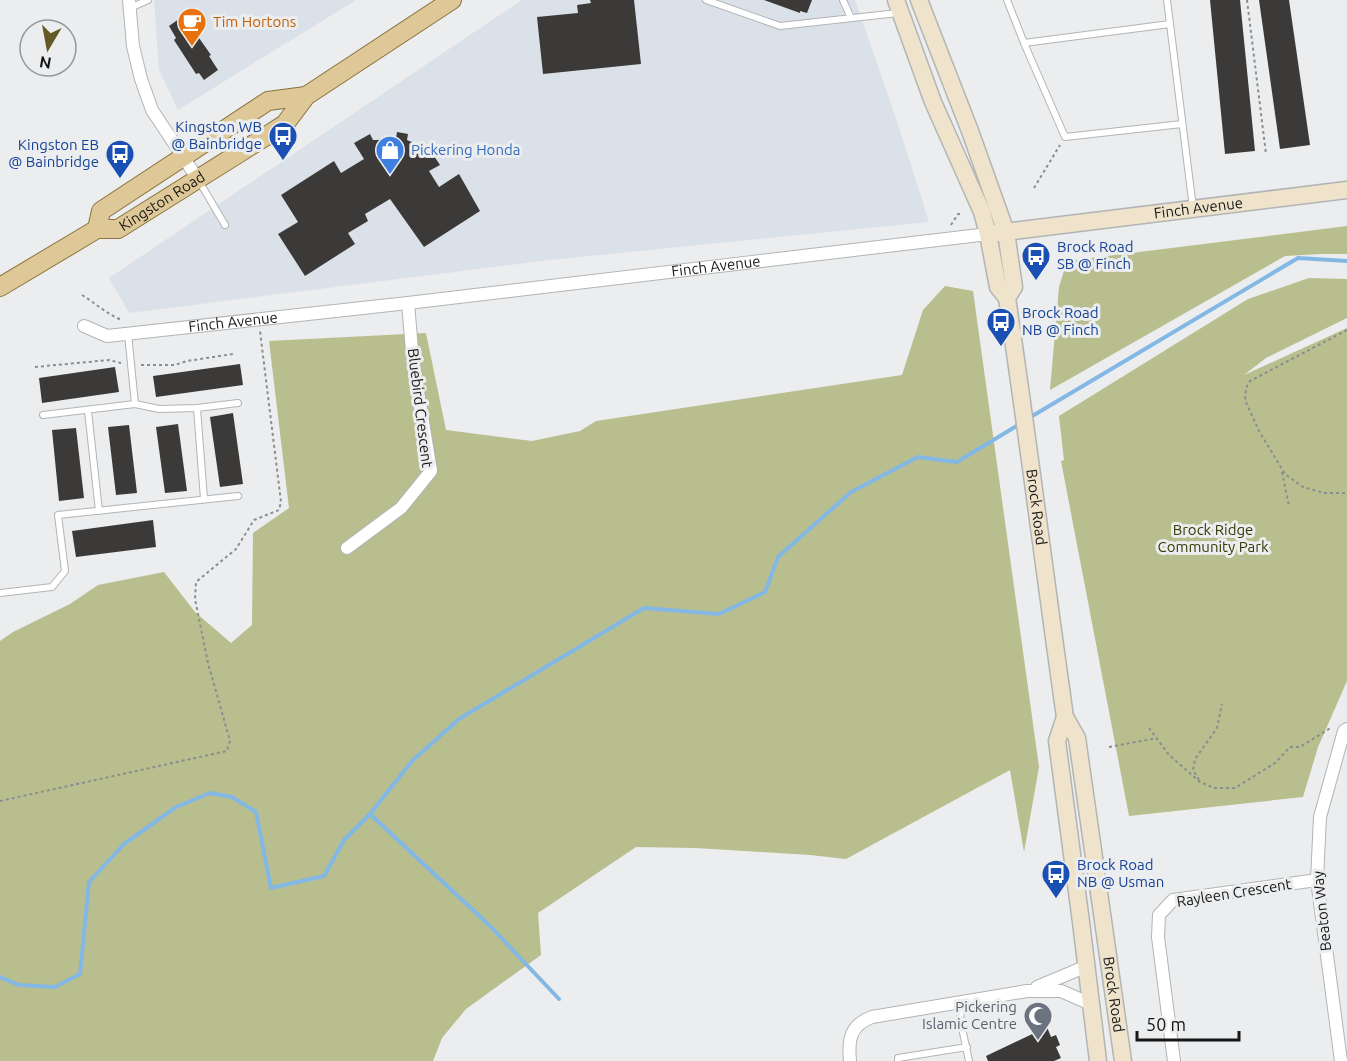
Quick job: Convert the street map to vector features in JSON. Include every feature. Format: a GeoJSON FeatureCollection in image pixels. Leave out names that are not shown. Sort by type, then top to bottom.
{"type":"FeatureCollection","features":[{"type":"Feature","properties":{"kind":"main road","name":"Kingston Road"},"geometry":{"type":"LineString","coordinates":[[0,288],[97,229],[118,229],[285,124],[306,96],[452,0]]}},
{"type":"Feature","properties":{"kind":"main road","name":"Brock Road"},"geometry":{"type":"LineString","coordinates":[[919,0],[1006,232],[1014,287],[1007,298]]}},
{"type":"Feature","properties":{"kind":"main road","name":"Brock Road"},"geometry":{"type":"LineString","coordinates":[[898,6],[933,102],[982,212],[998,287],[1007,298],[1065,717],[1077,738],[1123,1061]]}},
{"type":"Feature","properties":{"kind":"main road","name":"Kingston Road"},"geometry":{"type":"LineString","coordinates":[[97,229],[101,211],[268,101],[306,96]]}},
{"type":"Feature","properties":{"kind":"main road","name":"Finch Avenue"},"geometry":{"type":"LineString","coordinates":[[988,234],[1347,190]]}},
{"type":"Feature","properties":{"kind":"main road","name":"Brock Road"},"geometry":{"type":"LineString","coordinates":[[1065,717],[1057,741],[1098,1061]]}},
{"type":"Feature","properties":{"kind":"main road"},"geometry":{"type":"LineString","coordinates":[[1087,966],[1114,991]]}},
{"type":"Feature","properties":{"kind":"street"},"geometry":{"type":"LineString","coordinates":[[129,4],[133,46],[152,110],[197,178]]}},
{"type":"Feature","properties":{"kind":"street","name":"Finch Avenue"},"geometry":{"type":"LineString","coordinates":[[84,326],[107,336],[128,334],[988,234]]}},
{"type":"Feature","properties":{"kind":"street","name":"Bluebird Crescent"},"geometry":{"type":"LineString","coordinates":[[347,548],[401,508],[431,471],[413,362],[408,303]]}},
{"type":"Feature","properties":{"kind":"street","name":"Beaton Way"},"geometry":{"type":"LineString","coordinates":[[1341,1061],[1317,880],[1320,816],[1344,731],[1347,729]]}},
{"type":"Feature","properties":{"kind":"street","name":"Rayleen Crescent"},"geometry":{"type":"LineString","coordinates":[[1174,1061],[1158,936],[1159,915],[1173,900],[1317,880]]}},
{"type":"Feature","properties":{"kind":"street"},"geometry":{"type":"LineString","coordinates":[[1027,991],[1087,966]]}},
{"type":"Feature","properties":{"kind":"street"},"geometry":{"type":"LineString","coordinates":[[850,1061],[849,1040],[863,1020],[872,1017],[1027,991],[1062,991],[1091,1004]]}},
{"type":"Feature","properties":{"kind":"lane"},"geometry":{"type":"LineString","coordinates":[[129,4],[148,0]]}},
{"type":"Feature","properties":{"kind":"lane"},"geometry":{"type":"LineString","coordinates":[[706,0],[780,26],[851,18],[898,6]]}},
{"type":"Feature","properties":{"kind":"lane"},"geometry":{"type":"LineString","coordinates":[[843,0],[851,18]]}},
{"type":"Feature","properties":{"kind":"lane"},"geometry":{"type":"LineString","coordinates":[[1007,0],[1065,137],[1182,124]]}},
{"type":"Feature","properties":{"kind":"lane"},"geometry":{"type":"LineString","coordinates":[[1167,0],[1193,208]]}},
{"type":"Feature","properties":{"kind":"lane"},"geometry":{"type":"LineString","coordinates":[[1024,43],[1170,24]]}},
{"type":"Feature","properties":{"kind":"lane"},"geometry":{"type":"LineString","coordinates":[[197,178],[225,225]]}},
{"type":"Feature","properties":{"kind":"lane"},"geometry":{"type":"LineString","coordinates":[[128,334],[135,404]]}},
{"type":"Feature","properties":{"kind":"lane"},"geometry":{"type":"LineString","coordinates":[[43,416],[135,404],[159,409],[197,408],[238,402]]}},
{"type":"Feature","properties":{"kind":"lane"},"geometry":{"type":"LineString","coordinates":[[197,408],[204,499]]}},
{"type":"Feature","properties":{"kind":"lane"},"geometry":{"type":"LineString","coordinates":[[87,411],[99,511]]}},
{"type":"Feature","properties":{"kind":"lane"},"geometry":{"type":"LineString","coordinates":[[0,593],[52,587],[65,571],[58,515],[238,496]]}},
{"type":"Feature","properties":{"kind":"lane"},"geometry":{"type":"LineString","coordinates":[[959,1002],[969,1061]]}},
{"type":"Feature","properties":{"kind":"lane"},"geometry":{"type":"LineString","coordinates":[[898,1061],[897,1058],[967,1047]]}},
{"type":"Feature","properties":{"kind":"path"},"geometry":{"type":"LineString","coordinates":[[1247,0],[1266,154]]}},
{"type":"Feature","properties":{"kind":"path"},"geometry":{"type":"LineString","coordinates":[[1034,188],[1065,137]]}},
{"type":"Feature","properties":{"kind":"path"},"geometry":{"type":"LineString","coordinates":[[0,801],[227,751],[230,741],[208,663],[195,599],[196,582],[236,549],[254,520],[279,510],[281,502],[258,319]]}},
{"type":"Feature","properties":{"kind":"path"},"geometry":{"type":"LineString","coordinates":[[1347,330],[1250,381],[1246,388],[1245,400],[1259,431],[1285,474],[1304,487],[1323,494],[1347,493]]}},
{"type":"Feature","properties":{"kind":"path"},"geometry":{"type":"LineString","coordinates":[[1282,469],[1289,506]]}},
{"type":"Feature","properties":{"kind":"path"},"geometry":{"type":"LineString","coordinates":[[1200,782],[1193,770],[1195,759],[1217,728],[1222,704]]}},
{"type":"Feature","properties":{"kind":"path"},"geometry":{"type":"LineString","coordinates":[[1149,728],[1169,754],[1200,782],[1214,788],[1235,788],[1275,763],[1290,747],[1300,747],[1332,727]]}},
{"type":"Feature","properties":{"kind":"path"},"geometry":{"type":"LineString","coordinates":[[1109,747],[1157,738]]}},
{"type":"Feature","properties":{"kind":"shaded area"},"geometry":{"type":"Polygon","coordinates":[[[154,0],[356,0],[178,110],[159,70],[154,0]]]}},
{"type":"Feature","properties":{"kind":"shaded area"},"geometry":{"type":"Polygon","coordinates":[[[522,0],[855,0],[929,222],[550,260],[129,313],[109,278],[522,0]]]}},
{"type":"Feature","properties":{"kind":"green space"},"geometry":{"type":"Polygon","coordinates":[[[1347,226],[1347,254],[1285,256],[1050,390],[1059,287],[1067,261],[1347,226]]]}},
{"type":"Feature","properties":{"kind":"green space","name":"Brock Ridge Community Park"},"geometry":{"type":"Polygon","coordinates":[[[1309,278],[1347,279],[1347,318],[1266,358],[1244,375],[1347,328],[1347,681],[1318,747],[1303,797],[1129,816],[1061,461],[1064,460],[1059,416],[1248,299],[1309,278]]]}},
{"type":"Feature","properties":{"kind":"green space"},"geometry":{"type":"Polygon","coordinates":[[[945,286],[973,291],[1039,767],[1024,852],[1010,770],[846,859],[696,848],[636,847],[538,913],[541,955],[466,1009],[442,1038],[433,1061],[0,1061],[0,641],[13,632],[70,604],[98,585],[164,572],[195,612],[231,643],[252,625],[253,533],[289,508],[269,341],[426,333],[446,430],[532,441],[580,431],[596,421],[902,375],[923,310],[945,286]]]}},
{"type":"Feature","properties":{"kind":"building"},"geometry":{"type":"Polygon","coordinates":[[[590,0],[634,0],[641,64],[543,74],[537,17],[578,13],[577,5],[591,3],[590,0]]]}},
{"type":"Feature","properties":{"kind":"building"},"geometry":{"type":"Polygon","coordinates":[[[764,0],[812,0],[807,13],[800,11],[800,13],[764,0]]]}},
{"type":"Feature","properties":{"kind":"building"},"geometry":{"type":"Polygon","coordinates":[[[1210,0],[1240,0],[1255,151],[1225,154],[1210,0]]]}},
{"type":"Feature","properties":{"kind":"building"},"geometry":{"type":"Polygon","coordinates":[[[1259,0],[1289,0],[1310,145],[1280,149],[1259,0]]]}},
{"type":"Feature","properties":{"kind":"building","name":"Tim Hortons"},"geometry":{"type":"Polygon","coordinates":[[[179,19],[187,31],[192,28],[211,55],[209,56],[218,70],[204,80],[199,73],[196,74],[174,40],[176,38],[169,26],[179,19]]]}},
{"type":"Feature","properties":{"kind":"building"},"geometry":{"type":"Polygon","coordinates":[[[397,132],[408,134],[407,140],[425,153],[430,150],[440,165],[429,171],[439,187],[459,174],[480,211],[424,247],[390,199],[365,214],[368,221],[348,233],[355,244],[305,276],[278,234],[298,222],[281,195],[334,161],[341,173],[364,159],[354,143],[370,134],[373,140],[377,140],[396,138],[397,132]]]}},
{"type":"Feature","properties":{"kind":"building"},"geometry":{"type":"Polygon","coordinates":[[[240,364],[243,385],[156,397],[153,376],[240,364]]]}},
{"type":"Feature","properties":{"kind":"building"},"geometry":{"type":"Polygon","coordinates":[[[115,367],[119,392],[42,403],[39,378],[115,367]]]}},
{"type":"Feature","properties":{"kind":"building"},"geometry":{"type":"Polygon","coordinates":[[[233,413],[243,484],[220,487],[210,417],[233,413]]]}},
{"type":"Feature","properties":{"kind":"building"},"geometry":{"type":"Polygon","coordinates":[[[178,424],[187,491],[165,493],[156,427],[178,424]]]}},
{"type":"Feature","properties":{"kind":"building"},"geometry":{"type":"Polygon","coordinates":[[[129,425],[137,493],[116,495],[108,427],[129,425]]]}},
{"type":"Feature","properties":{"kind":"building"},"geometry":{"type":"Polygon","coordinates":[[[76,428],[84,498],[59,501],[52,430],[76,428]]]}},
{"type":"Feature","properties":{"kind":"building"},"geometry":{"type":"Polygon","coordinates":[[[153,520],[156,547],[76,557],[72,531],[153,520]]]}},
{"type":"Feature","properties":{"kind":"building","name":"Pickering Islamic Centre"},"geometry":{"type":"Polygon","coordinates":[[[1047,1027],[1051,1037],[1056,1035],[1060,1045],[1056,1047],[1061,1058],[1054,1061],[988,1061],[986,1056],[1047,1027]]]}},
{"type":"Feature","properties":{"kind":"waterway"},"geometry":{"type":"LineString","coordinates":[[1029,418],[1298,258],[1347,261]]}},
{"type":"Feature","properties":{"kind":"waterway"},"geometry":{"type":"LineString","coordinates":[[0,977],[19,985],[55,987],[80,974],[89,882],[124,844],[176,807],[210,793],[232,797],[256,812],[271,888],[324,876],[344,840],[370,814],[412,761],[459,719],[644,608],[719,614],[765,592],[778,557],[851,492],[918,457],[957,462],[1020,424]]}},
{"type":"Feature","properties":{"kind":"waterway"},"geometry":{"type":"LineString","coordinates":[[370,814],[490,926],[559,999]]}},
{"type":"Feature","properties":{"kind":"place","name":"Tim Hortons"},"geometry":{"type":"Point","coordinates":[192,48]}},
{"type":"Feature","properties":{"kind":"place","name":"Kingston WB @ Bainbridge"},"geometry":{"type":"Point","coordinates":[283,162]}},
{"type":"Feature","properties":{"kind":"place","name":"Pickering Honda"},"geometry":{"type":"Point","coordinates":[390,176]}},
{"type":"Feature","properties":{"kind":"place","name":"Kingston EB @ Bainbridge"},"geometry":{"type":"Point","coordinates":[120,180]}},
{"type":"Feature","properties":{"kind":"place","name":"Brock Road SB @ Finch"},"geometry":{"type":"Point","coordinates":[1036,282]}},
{"type":"Feature","properties":{"kind":"place","name":"Brock Road NB @ Finch"},"geometry":{"type":"Point","coordinates":[1001,348]}},
{"type":"Feature","properties":{"kind":"place","name":"Brock Road NB @ Usman"},"geometry":{"type":"Point","coordinates":[1056,900]}},
{"type":"Feature","properties":{"kind":"place","name":"Pickering Islamic Centre"},"geometry":{"type":"Point","coordinates":[1038,1042]}}]}
